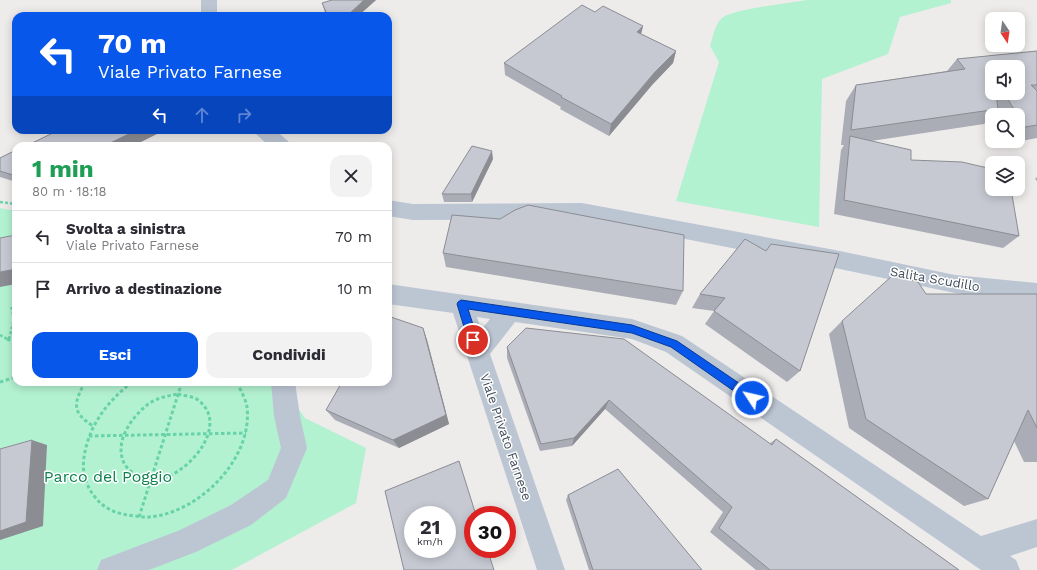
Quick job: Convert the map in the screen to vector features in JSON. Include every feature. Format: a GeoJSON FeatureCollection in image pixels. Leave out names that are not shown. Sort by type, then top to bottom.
{"type":"FeatureCollection","features":[{"type":"Feature","properties":{"kind":"street"},"geometry":{"type":"LineString","coordinates":[[208,0],[210,12]]}},
{"type":"Feature","properties":{"kind":"street"},"geometry":{"type":"LineString","coordinates":[[268,134],[276,142]]}},
{"type":"Feature","properties":{"kind":"street","name":"Salita Scudillo"},"geometry":{"type":"LineString","coordinates":[[392,209],[413,212],[582,211],[835,259],[955,284],[1037,293]]}},
{"type":"Feature","properties":{"kind":"street"},"geometry":{"type":"LineString","coordinates":[[392,295],[632,329],[674,344],[1006,570]]}},
{"type":"Feature","properties":{"kind":"street","name":"Viale Privato Farnese"},"geometry":{"type":"LineString","coordinates":[[461,304],[551,570]]}},
{"type":"Feature","properties":{"kind":"street"},"geometry":{"type":"LineString","coordinates":[[477,352],[510,312]]}},
{"type":"Feature","properties":{"kind":"street"},"geometry":{"type":"LineString","coordinates":[[111,570],[186,542],[241,515],[277,488],[294,448],[287,416],[283,386]]}},
{"type":"Feature","properties":{"kind":"street"},"geometry":{"type":"LineString","coordinates":[[979,551],[1037,533]]}},
{"type":"Feature","properties":{"kind":"path"},"geometry":{"type":"LineString","coordinates":[[0,202],[12,204]]}},
{"type":"Feature","properties":{"kind":"path"},"geometry":{"type":"LineString","coordinates":[[9,339],[12,329]]}},
{"type":"Feature","properties":{"kind":"path"},"geometry":{"type":"LineString","coordinates":[[0,335],[12,341]]}},
{"type":"Feature","properties":{"kind":"path"},"geometry":{"type":"LineString","coordinates":[[0,382],[12,378]]}},
{"type":"Feature","properties":{"kind":"path"},"geometry":{"type":"LineString","coordinates":[[83,386],[76,398],[75,410],[81,419],[93,426]]}},
{"type":"Feature","properties":{"kind":"path"},"geometry":{"type":"LineString","coordinates":[[127,386],[118,393],[98,416],[86,442],[83,469],[90,493],[108,510],[133,517],[160,516],[189,505],[214,486],[234,463],[245,438],[249,414],[244,392],[239,386]]}},
{"type":"Feature","properties":{"kind":"path"},"geometry":{"type":"LineString","coordinates":[[139,517],[181,386]]}},
{"type":"Feature","properties":{"kind":"path"},"geometry":{"type":"LineString","coordinates":[[178,394],[189,394],[200,400],[207,408],[210,420],[209,434],[200,452],[180,471],[165,477],[151,479],[136,476],[126,468],[121,456],[121,443],[126,428],[135,415],[147,404],[161,397],[178,394]]}},
{"type":"Feature","properties":{"kind":"path"},"geometry":{"type":"LineString","coordinates":[[89,436],[246,433]]}},
{"type":"Feature","properties":{"kind":"green space"},"geometry":{"type":"Polygon","coordinates":[[[807,0],[951,0],[951,3],[900,17],[888,54],[822,79],[819,227],[676,201],[719,62],[710,46],[714,31],[718,24],[722,18],[737,12],[807,0]]]}},
{"type":"Feature","properties":{"kind":"green space","name":"Parco del Poggio"},"geometry":{"type":"Polygon","coordinates":[[[0,208],[12,210],[12,386],[292,386],[293,401],[305,418],[366,448],[356,503],[232,570],[0,570],[0,208]]]}},
{"type":"Feature","properties":{"kind":"building"},"geometry":{"type":"Polygon","coordinates":[[[332,0],[364,0],[351,12],[326,12],[322,3],[332,0]]]}},
{"type":"Feature","properties":{"kind":"building"},"geometry":{"type":"Polygon","coordinates":[[[582,5],[595,12],[603,6],[643,26],[637,32],[676,51],[655,72],[611,124],[561,97],[562,96],[504,63],[582,5]]]}},
{"type":"Feature","properties":{"kind":"building"},"geometry":{"type":"Polygon","coordinates":[[[1037,51],[1037,85],[1031,85],[1037,91],[1037,125],[1025,127],[1025,108],[1013,108],[1008,100],[1025,100],[1025,60],[985,60],[985,100],[997,100],[998,108],[985,108],[985,111],[851,130],[856,85],[965,69],[957,59],[1037,51]]]}},
{"type":"Feature","properties":{"kind":"building"},"geometry":{"type":"Polygon","coordinates":[[[51,134],[129,134],[112,142],[34,142],[51,134]]]}},
{"type":"Feature","properties":{"kind":"building"},"geometry":{"type":"Polygon","coordinates":[[[850,136],[911,150],[911,160],[962,162],[985,167],[985,196],[1012,196],[1019,236],[844,200],[850,136]]]}},
{"type":"Feature","properties":{"kind":"building"},"geometry":{"type":"Polygon","coordinates":[[[472,146],[492,151],[471,194],[442,194],[472,146]]]}},
{"type":"Feature","properties":{"kind":"building"},"geometry":{"type":"Polygon","coordinates":[[[12,152],[12,175],[0,171],[0,158],[12,152]]]}},
{"type":"Feature","properties":{"kind":"building"},"geometry":{"type":"Polygon","coordinates":[[[528,205],[684,235],[683,291],[443,253],[452,215],[500,219],[515,210],[528,205]]]}},
{"type":"Feature","properties":{"kind":"building"},"geometry":{"type":"Polygon","coordinates":[[[12,236],[12,270],[0,272],[0,238],[12,236]]]}},
{"type":"Feature","properties":{"kind":"building"},"geometry":{"type":"Polygon","coordinates":[[[745,239],[766,251],[771,244],[839,254],[800,371],[714,311],[725,298],[700,294],[745,239]]]}},
{"type":"Feature","properties":{"kind":"building"},"geometry":{"type":"Polygon","coordinates":[[[893,275],[918,282],[926,294],[1037,294],[1037,428],[1028,410],[988,499],[866,419],[842,321],[893,275]]]}},
{"type":"Feature","properties":{"kind":"building"},"geometry":{"type":"Polygon","coordinates":[[[392,317],[423,328],[446,415],[393,440],[326,410],[340,386],[392,386],[392,317]]]}},
{"type":"Feature","properties":{"kind":"building"},"geometry":{"type":"Polygon","coordinates":[[[526,328],[624,339],[772,445],[776,439],[959,570],[770,570],[719,528],[732,507],[609,400],[574,438],[541,444],[507,347],[526,328]]]}},
{"type":"Feature","properties":{"kind":"building"},"geometry":{"type":"Polygon","coordinates":[[[32,440],[26,522],[0,531],[0,449],[32,440]]]}},
{"type":"Feature","properties":{"kind":"building"},"geometry":{"type":"Polygon","coordinates":[[[459,461],[473,506],[464,506],[464,558],[490,558],[494,570],[404,570],[385,491],[459,461]]]}},
{"type":"Feature","properties":{"kind":"building"},"geometry":{"type":"Polygon","coordinates":[[[618,469],[702,570],[593,570],[568,495],[618,469]]]}},
{"type":"Feature","properties":{"kind":"route"},"geometry":{"type":"LineString","coordinates":[[473,340],[461,304],[632,329],[674,344],[752,398]]}}]}
